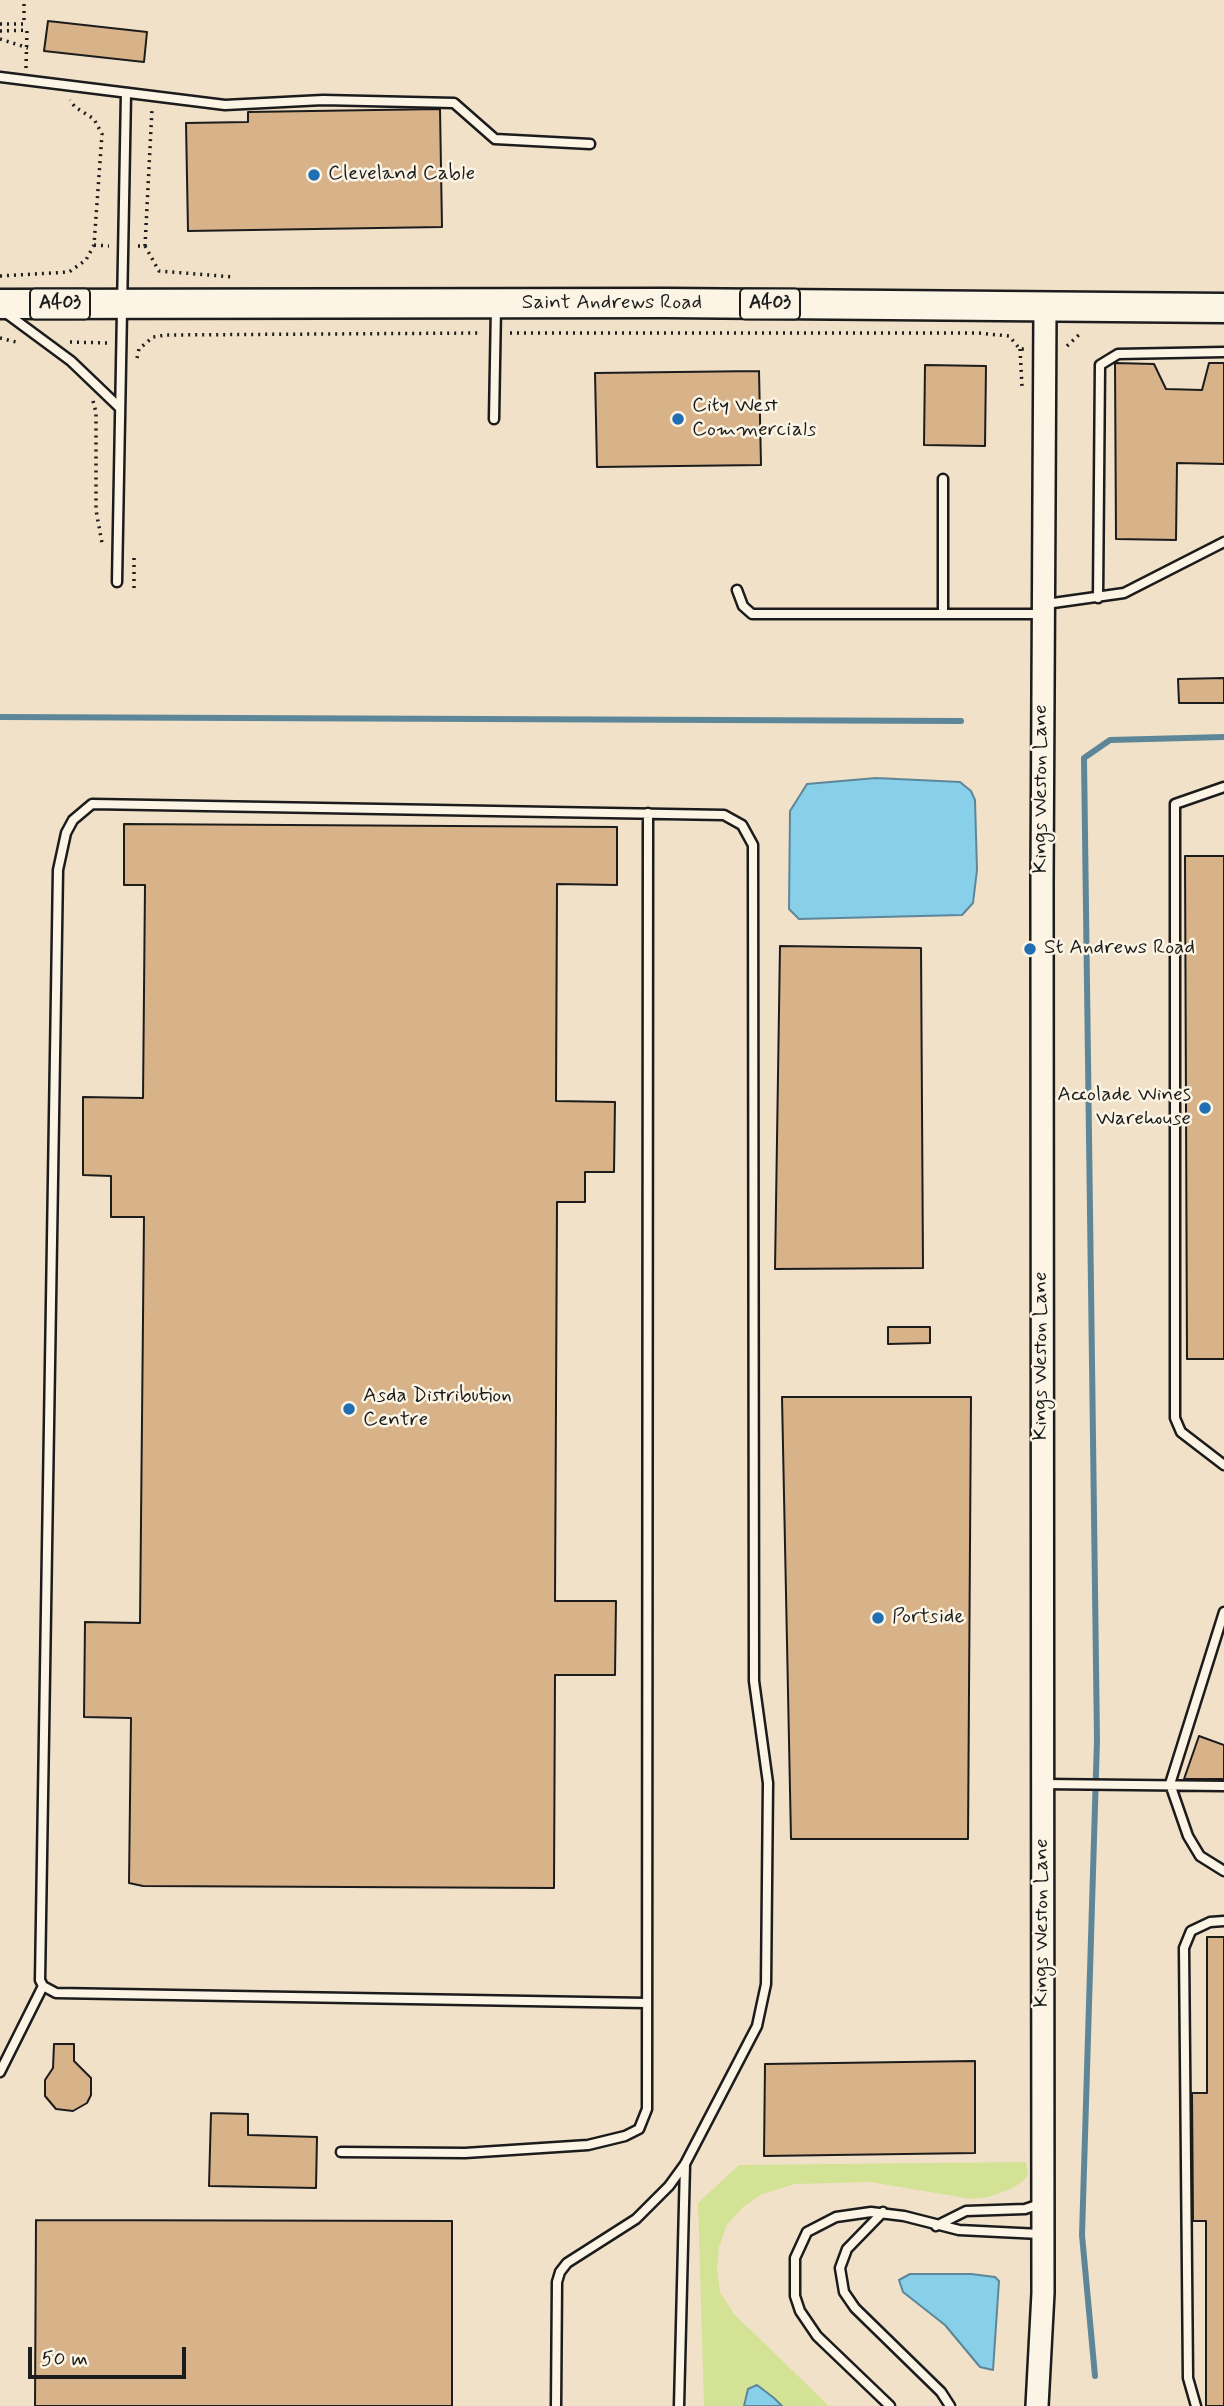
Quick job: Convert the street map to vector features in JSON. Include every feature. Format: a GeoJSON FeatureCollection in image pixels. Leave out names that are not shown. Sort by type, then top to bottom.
{"type":"FeatureCollection","features":[{"type":"Feature","properties":{"kind":"highway","name":"Saint Andrews Road"},"geometry":{"type":"LineString","coordinates":[[0,307],[121,303],[1224,308]]}},
{"type":"Feature","properties":{"kind":"street","name":"Kings Weston Lane"},"geometry":{"type":"LineString","coordinates":[[1037,2406],[1041,2358],[1043,2235],[1045,306]]}},
{"type":"Feature","properties":{"kind":"lane"},"geometry":{"type":"LineString","coordinates":[[0,77],[225,105],[323,100],[454,103],[495,139],[590,144]]}},
{"type":"Feature","properties":{"kind":"lane"},"geometry":{"type":"LineString","coordinates":[[117,582],[125,93]]}},
{"type":"Feature","properties":{"kind":"lane"},"geometry":{"type":"LineString","coordinates":[[494,419],[496,304]]}},
{"type":"Feature","properties":{"kind":"lane"},"geometry":{"type":"LineString","coordinates":[[0,307],[54,349],[119,407]]}},
{"type":"Feature","properties":{"kind":"lane"},"geometry":{"type":"LineString","coordinates":[[1098,598],[1100,365],[1118,354],[1224,352]]}},
{"type":"Feature","properties":{"kind":"lane"},"geometry":{"type":"LineString","coordinates":[[943,479],[943,613]]}},
{"type":"Feature","properties":{"kind":"lane"},"geometry":{"type":"LineString","coordinates":[[737,590],[743,606],[752,614],[943,613],[1043,609],[1124,593],[1224,542]]}},
{"type":"Feature","properties":{"kind":"lane"},"geometry":{"type":"LineString","coordinates":[[1224,787],[1175,804],[1175,1418],[1181,1432],[1224,1465]]}},
{"type":"Feature","properties":{"kind":"lane"},"geometry":{"type":"LineString","coordinates":[[0,2072],[43,1986],[38,1957],[58,870],[66,833],[72,820],[92,804],[108,802],[648,813],[724,815],[733,818],[749,834],[754,855],[754,1681],[768,1783],[766,1984],[757,2026],[685,2164],[651,2207],[567,2263],[559,2272],[556,2406]]}},
{"type":"Feature","properties":{"kind":"lane"},"geometry":{"type":"LineString","coordinates":[[341,2152],[465,2153],[588,2145],[625,2136],[639,2129],[648,2109],[648,813]]}},
{"type":"Feature","properties":{"kind":"lane"},"geometry":{"type":"LineString","coordinates":[[1224,1612],[1170,1784],[1188,1836],[1200,1856],[1224,1871]]}},
{"type":"Feature","properties":{"kind":"lane"},"geometry":{"type":"LineString","coordinates":[[1043,1784],[1224,1786]]}},
{"type":"Feature","properties":{"kind":"lane"},"geometry":{"type":"LineString","coordinates":[[1196,2406],[1188,2378],[1184,1948],[1191,1931],[1210,1922],[1224,1921]]}},
{"type":"Feature","properties":{"kind":"lane"},"geometry":{"type":"LineString","coordinates":[[43,1986],[56,1993],[646,2003]]}},
{"type":"Feature","properties":{"kind":"lane"},"geometry":{"type":"LineString","coordinates":[[679,2406],[685,2164]]}},
{"type":"Feature","properties":{"kind":"lane"},"geometry":{"type":"LineString","coordinates":[[936,2226],[966,2211],[1026,2209],[1043,2202]]}},
{"type":"Feature","properties":{"kind":"lane"},"geometry":{"type":"LineString","coordinates":[[883,2212],[847,2249],[840,2267],[844,2292],[855,2308],[941,2392],[950,2406]]}},
{"type":"Feature","properties":{"kind":"lane"},"geometry":{"type":"LineString","coordinates":[[890,2406],[817,2336],[800,2311],[793,2276],[801,2241],[820,2222],[850,2214],[883,2212],[936,2226],[1043,2235]]}},
{"type":"Feature","properties":{"kind":"path"},"geometry":{"type":"LineString","coordinates":[[0,24],[24,24],[24,0]]}},
{"type":"Feature","properties":{"kind":"path"},"geometry":{"type":"LineString","coordinates":[[0,31],[27,30],[26,81]]}},
{"type":"Feature","properties":{"kind":"path"},"geometry":{"type":"LineString","coordinates":[[0,39],[28,48]]}},
{"type":"Feature","properties":{"kind":"path"},"geometry":{"type":"LineString","coordinates":[[0,276],[69,272],[86,260],[94,246],[102,134],[94,119],[75,107],[70,99],[72,86]]}},
{"type":"Feature","properties":{"kind":"path"},"geometry":{"type":"LineString","coordinates":[[145,246],[152,96]]}},
{"type":"Feature","properties":{"kind":"path"},"geometry":{"type":"LineString","coordinates":[[136,360],[139,349],[153,337],[166,335],[978,333],[1009,336],[1020,349],[1045,349],[1065,347],[1082,332],[1090,332]]}},
{"type":"Feature","properties":{"kind":"path"},"geometry":{"type":"LineString","coordinates":[[0,338],[19,343],[46,360],[58,342],[120,344],[139,349]]}},
{"type":"Feature","properties":{"kind":"path"},"geometry":{"type":"LineString","coordinates":[[91,394],[96,412],[96,510],[102,554]]}},
{"type":"Feature","properties":{"kind":"path"},"geometry":{"type":"LineString","coordinates":[[134,551],[134,593]]}},
{"type":"Feature","properties":{"kind":"shaded area"},"geometry":{"type":"Polygon","coordinates":[[[0,0],[1224,0],[1224,2406],[0,2406],[0,0]]]}},
{"type":"Feature","properties":{"kind":"green space"},"geometry":{"type":"Polygon","coordinates":[[[1026,2162],[1028,2175],[1024,2180],[1013,2188],[989,2197],[972,2199],[870,2182],[795,2184],[762,2194],[743,2207],[727,2225],[719,2247],[717,2269],[720,2292],[734,2314],[829,2406],[704,2406],[698,2203],[739,2165],[1026,2162]]]}},
{"type":"Feature","properties":{"kind":"water"},"geometry":{"type":"Polygon","coordinates":[[[876,778],[960,782],[971,791],[975,800],[977,870],[973,903],[962,915],[799,919],[789,909],[790,811],[807,784],[876,778]]]}},
{"type":"Feature","properties":{"kind":"water"},"geometry":{"type":"Polygon","coordinates":[[[910,2274],[971,2274],[995,2277],[999,2281],[993,2370],[980,2367],[945,2325],[903,2292],[899,2280],[910,2274]]]}},
{"type":"Feature","properties":{"kind":"water"},"geometry":{"type":"Polygon","coordinates":[[[757,2385],[782,2406],[744,2406],[748,2389],[757,2385]]]}},
{"type":"Feature","properties":{"kind":"building"},"geometry":{"type":"Polygon","coordinates":[[[48,21],[147,32],[144,62],[44,51],[48,21]]]}},
{"type":"Feature","properties":{"kind":"building","name":"Cleveland Cable"},"geometry":{"type":"Polygon","coordinates":[[[440,109],[442,227],[188,231],[186,123],[248,122],[248,112],[440,109]]]}},
{"type":"Feature","properties":{"kind":"building"},"geometry":{"type":"Polygon","coordinates":[[[1115,363],[1154,364],[1166,389],[1202,390],[1209,363],[1224,363],[1224,464],[1177,463],[1176,540],[1116,539],[1115,363]]]}},
{"type":"Feature","properties":{"kind":"building"},"geometry":{"type":"Polygon","coordinates":[[[925,365],[986,366],[985,446],[924,445],[925,365]]]}},
{"type":"Feature","properties":{"kind":"building","name":"City West Commercials"},"geometry":{"type":"Polygon","coordinates":[[[759,371],[761,465],[597,467],[595,373],[759,371]]]}},
{"type":"Feature","properties":{"kind":"building"},"geometry":{"type":"Polygon","coordinates":[[[1224,678],[1224,703],[1179,703],[1178,679],[1224,678]]]}},
{"type":"Feature","properties":{"kind":"building","name":"Asda Distribution Centre"},"geometry":{"type":"Polygon","coordinates":[[[124,824],[617,827],[617,885],[557,884],[556,1101],[615,1102],[614,1172],[585,1172],[585,1202],[557,1202],[555,1601],[616,1601],[615,1675],[555,1675],[554,1888],[143,1886],[129,1883],[131,1718],[84,1717],[85,1622],[140,1623],[144,1217],[111,1217],[111,1176],[83,1175],[83,1097],[143,1098],[145,885],[124,885],[124,824]]]}},
{"type":"Feature","properties":{"kind":"building","name":"Accolade Wines Warehouse"},"geometry":{"type":"Polygon","coordinates":[[[1185,856],[1224,856],[1224,1359],[1187,1359],[1185,856]]]}},
{"type":"Feature","properties":{"kind":"building"},"geometry":{"type":"Polygon","coordinates":[[[780,946],[921,948],[923,1268],[775,1269],[780,946]]]}},
{"type":"Feature","properties":{"kind":"building"},"geometry":{"type":"Polygon","coordinates":[[[888,1327],[930,1327],[930,1343],[888,1344],[888,1327]]]}},
{"type":"Feature","properties":{"kind":"building","name":"Portside"},"geometry":{"type":"Polygon","coordinates":[[[782,1397],[971,1397],[968,1839],[791,1839],[782,1397]]]}},
{"type":"Feature","properties":{"kind":"building"},"geometry":{"type":"Polygon","coordinates":[[[1199,1736],[1224,1745],[1224,1779],[1184,1779],[1199,1736]]]}},
{"type":"Feature","properties":{"kind":"building"},"geometry":{"type":"Polygon","coordinates":[[[1207,1937],[1224,1937],[1224,2406],[1206,2406],[1206,2221],[1193,2221],[1192,2093],[1207,2093],[1207,1937]]]}},
{"type":"Feature","properties":{"kind":"building"},"geometry":{"type":"Polygon","coordinates":[[[54,2044],[74,2044],[74,2061],[91,2078],[91,2095],[87,2103],[73,2111],[56,2109],[45,2096],[45,2080],[53,2068],[54,2044]]]}},
{"type":"Feature","properties":{"kind":"building"},"geometry":{"type":"Polygon","coordinates":[[[975,2061],[975,2153],[764,2156],[765,2064],[975,2061]]]}},
{"type":"Feature","properties":{"kind":"building"},"geometry":{"type":"Polygon","coordinates":[[[211,2113],[248,2114],[248,2135],[317,2137],[316,2188],[209,2186],[211,2113]]]}},
{"type":"Feature","properties":{"kind":"building"},"geometry":{"type":"Polygon","coordinates":[[[36,2220],[452,2221],[452,2406],[35,2406],[36,2220]]]}},
{"type":"Feature","properties":{"kind":"waterway"},"geometry":{"type":"LineString","coordinates":[[0,717],[961,721]]}},
{"type":"Feature","properties":{"kind":"waterway"},"geometry":{"type":"LineString","coordinates":[[1095,2376],[1082,2235],[1097,1740],[1084,758],[1110,740],[1224,737]]}},
{"type":"Feature","properties":{"kind":"place","name":"Cleveland Cable"},"geometry":{"type":"Point","coordinates":[314,175]}},
{"type":"Feature","properties":{"kind":"place","name":"City West Commercials"},"geometry":{"type":"Point","coordinates":[678,419]}},
{"type":"Feature","properties":{"kind":"place","name":"St Andrews Road"},"geometry":{"type":"Point","coordinates":[1030,949]}},
{"type":"Feature","properties":{"kind":"place","name":"Accolade Wines Warehouse"},"geometry":{"type":"Point","coordinates":[1205,1108]}},
{"type":"Feature","properties":{"kind":"place","name":"Asda Distribution Centre"},"geometry":{"type":"Point","coordinates":[349,1409]}},
{"type":"Feature","properties":{"kind":"place","name":"Portside"},"geometry":{"type":"Point","coordinates":[878,1618]}}]}
